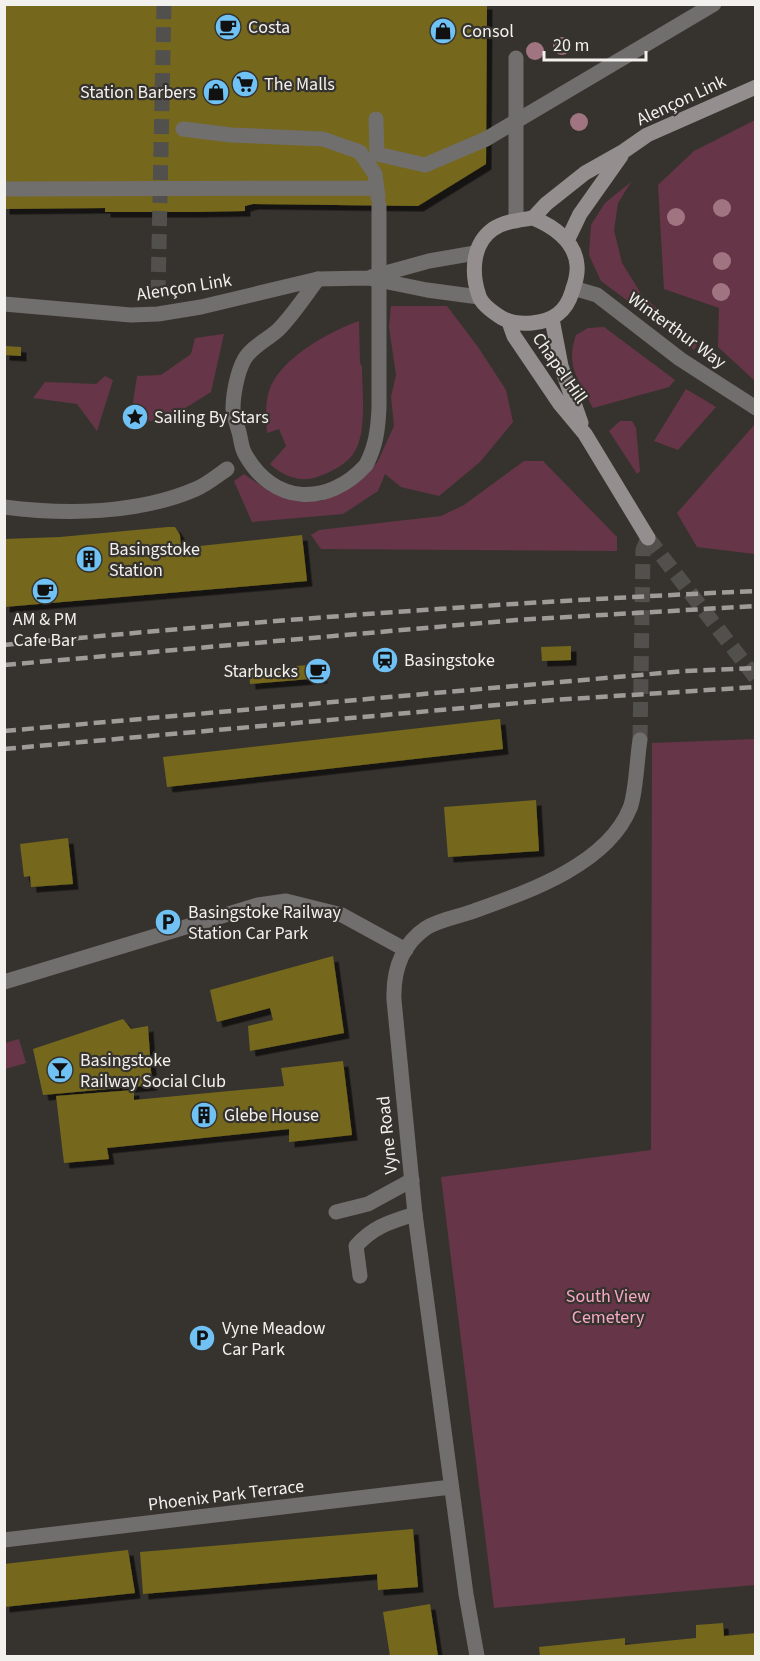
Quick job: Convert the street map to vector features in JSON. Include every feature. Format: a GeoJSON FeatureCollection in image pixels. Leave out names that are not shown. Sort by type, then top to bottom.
{"type":"FeatureCollection","features":[{"type":"Feature","properties":{"kind":"street"},"geometry":{"type":"LineString","coordinates":[[375,119],[377,154],[425,165],[486,139],[714,4]]}},
{"type":"Feature","properties":{"kind":"street"},"geometry":{"type":"LineString","coordinates":[[516,58],[516,221]]}},
{"type":"Feature","properties":{"kind":"street","name":"Alençon Link"},"geometry":{"type":"LineString","coordinates":[[533,219],[546,204],[585,173],[647,135],[756,87]]}},
{"type":"Feature","properties":{"kind":"street"},"geometry":{"type":"LineString","coordinates":[[183,129],[231,135],[323,139],[360,152],[375,174],[379,206],[377,437],[366,465],[355,477],[336,489],[317,495],[295,494],[278,488],[260,476],[244,452],[233,411],[235,390],[244,360],[258,345],[278,330],[318,279]]}},
{"type":"Feature","properties":{"kind":"street","name":"Alençon Link"},"geometry":{"type":"LineString","coordinates":[[567,241],[580,214],[624,151]]}},
{"type":"Feature","properties":{"kind":"street"},"geometry":{"type":"LineString","coordinates":[[4,189],[377,188]]}},
{"type":"Feature","properties":{"kind":"street"},"geometry":{"type":"LineString","coordinates":[[533,219],[547,224],[567,241],[578,264],[570,300],[561,313],[552,319],[527,323],[509,322],[484,304],[479,297],[475,275],[475,254],[483,239],[493,229],[516,221],[533,219]]}},
{"type":"Feature","properties":{"kind":"street","name":"Alençon Link"},"geometry":{"type":"LineString","coordinates":[[368,278],[429,261],[475,254]]}},
{"type":"Feature","properties":{"kind":"street","name":"Alençon Link"},"geometry":{"type":"LineString","coordinates":[[4,304],[121,315],[158,314],[201,307],[318,279],[368,278],[427,290],[479,297]]}},
{"type":"Feature","properties":{"kind":"street","name":"Winterthur Way"},"geometry":{"type":"LineString","coordinates":[[573,288],[597,295],[680,359],[756,408]]}},
{"type":"Feature","properties":{"kind":"street","name":"Chapel Hill"},"geometry":{"type":"LineString","coordinates":[[552,319],[561,366],[585,434]]}},
{"type":"Feature","properties":{"kind":"street","name":"Chapel Hill"},"geometry":{"type":"LineString","coordinates":[[509,322],[514,336],[529,360],[560,404],[585,434],[648,538]]}},
{"type":"Feature","properties":{"kind":"street"},"geometry":{"type":"LineString","coordinates":[[4,507],[27,510],[101,510],[148,504],[197,489],[226,469]]}},
{"type":"Feature","properties":{"kind":"street","name":"Vyne Road"},"geometry":{"type":"LineString","coordinates":[[477,1656],[451,1487],[415,1214],[394,1000],[395,973],[398,962],[406,950],[427,928],[516,896],[563,874],[591,855],[613,836],[631,807],[640,740]]}},
{"type":"Feature","properties":{"kind":"street"},"geometry":{"type":"LineString","coordinates":[[4,982],[258,905],[286,901],[342,915],[406,950]]}},
{"type":"Feature","properties":{"kind":"street"},"geometry":{"type":"LineString","coordinates":[[336,1212],[368,1204],[412,1180]]}},
{"type":"Feature","properties":{"kind":"street"},"geometry":{"type":"LineString","coordinates":[[360,1276],[356,1246],[361,1240],[382,1224],[415,1214]]}},
{"type":"Feature","properties":{"kind":"street","name":"Phoenix Park Terrace"},"geometry":{"type":"LineString","coordinates":[[4,1540],[451,1487]]}},
{"type":"Feature","properties":{"kind":"green space"},"geometry":{"type":"Polygon","coordinates":[[[755,120],[755,381],[718,347],[719,308],[664,289],[658,185],[694,151],[755,120]]]}},
{"type":"Feature","properties":{"kind":"green space"},"geometry":{"type":"Polygon","coordinates":[[[631,182],[618,203],[614,230],[622,263],[642,295],[697,345],[694,350],[601,281],[589,255],[591,225],[605,203],[631,182]]]}},
{"type":"Feature","properties":{"kind":"green space"},"geometry":{"type":"Polygon","coordinates":[[[391,306],[447,306],[478,347],[506,390],[513,422],[480,462],[439,496],[401,487],[385,474],[378,491],[343,514],[252,522],[234,481],[244,474],[269,491],[301,500],[322,501],[377,463],[394,426],[391,397],[396,375],[389,327],[391,306]]]}},
{"type":"Feature","properties":{"kind":"green space"},"geometry":{"type":"Polygon","coordinates":[[[359,321],[363,410],[359,443],[352,456],[333,470],[311,479],[298,479],[286,475],[270,464],[286,446],[279,429],[267,433],[269,391],[283,368],[294,357],[320,339],[359,321]]]}},
{"type":"Feature","properties":{"kind":"green space"},"geometry":{"type":"Polygon","coordinates":[[[604,327],[675,380],[669,387],[593,408],[575,373],[573,346],[576,335],[588,328],[604,327]]]}},
{"type":"Feature","properties":{"kind":"green space"},"geometry":{"type":"Polygon","coordinates":[[[224,334],[211,392],[166,420],[147,421],[133,403],[137,376],[161,375],[191,354],[195,338],[224,334]]]}},
{"type":"Feature","properties":{"kind":"green space"},"geometry":{"type":"Polygon","coordinates":[[[105,376],[113,380],[97,431],[77,404],[33,398],[45,382],[96,384],[105,376]]]}},
{"type":"Feature","properties":{"kind":"green space"},"geometry":{"type":"Polygon","coordinates":[[[686,389],[716,407],[678,450],[654,441],[686,389]]]}},
{"type":"Feature","properties":{"kind":"green space"},"geometry":{"type":"Polygon","coordinates":[[[620,421],[632,421],[636,428],[640,471],[637,474],[609,431],[620,421]]]}},
{"type":"Feature","properties":{"kind":"green space"},"geometry":{"type":"Polygon","coordinates":[[[755,424],[755,554],[697,547],[677,513],[755,424]]]}},
{"type":"Feature","properties":{"kind":"green space"},"geometry":{"type":"Polygon","coordinates":[[[524,461],[543,461],[617,537],[617,551],[321,549],[311,535],[319,530],[441,516],[464,505],[524,461]]]}},
{"type":"Feature","properties":{"kind":"green space","name":"South View Cemetery"},"geometry":{"type":"Polygon","coordinates":[[[755,739],[755,1585],[494,1608],[441,1177],[651,1150],[652,743],[755,739]]]}},
{"type":"Feature","properties":{"kind":"green space"},"geometry":{"type":"Polygon","coordinates":[[[19,1039],[26,1063],[5,1069],[5,1043],[19,1039]]]}},
{"type":"Feature","properties":{"kind":"building","name":"The Malls"},"geometry":{"type":"Polygon","coordinates":[[[4,4],[487,4],[486,164],[418,206],[253,204],[245,206],[245,211],[196,212],[105,212],[105,208],[4,209],[4,4]]]}},
{"type":"Feature","properties":{"kind":"building"},"geometry":{"type":"Polygon","coordinates":[[[4,346],[21,347],[21,356],[4,355],[4,346]]]}},
{"type":"Feature","properties":{"kind":"building","name":"Basingstoke Station"},"geometry":{"type":"Polygon","coordinates":[[[175,527],[180,535],[181,548],[302,535],[307,581],[4,607],[4,539],[60,537],[175,527]]]}},
{"type":"Feature","properties":{"kind":"building"},"geometry":{"type":"Polygon","coordinates":[[[571,646],[571,660],[542,661],[541,647],[571,646]]]}},
{"type":"Feature","properties":{"kind":"building"},"geometry":{"type":"Polygon","coordinates":[[[320,664],[322,678],[250,684],[249,670],[320,664]]]}},
{"type":"Feature","properties":{"kind":"building"},"geometry":{"type":"Polygon","coordinates":[[[500,719],[503,749],[167,787],[163,757],[500,719]]]}},
{"type":"Feature","properties":{"kind":"building"},"geometry":{"type":"Polygon","coordinates":[[[536,800],[539,851],[448,857],[444,807],[536,800]]]}},
{"type":"Feature","properties":{"kind":"building"},"geometry":{"type":"Polygon","coordinates":[[[68,838],[73,884],[31,887],[30,876],[24,877],[20,844],[68,838]]]}},
{"type":"Feature","properties":{"kind":"building"},"geometry":{"type":"Polygon","coordinates":[[[333,956],[344,1033],[250,1051],[248,1026],[273,1020],[270,1008],[217,1022],[210,990],[333,956]]]}},
{"type":"Feature","properties":{"kind":"building"},"geometry":{"type":"Polygon","coordinates":[[[123,1019],[131,1029],[148,1026],[152,1085],[43,1095],[33,1049],[123,1019]]]}},
{"type":"Feature","properties":{"kind":"building","name":"Glebe House"},"geometry":{"type":"Polygon","coordinates":[[[343,1061],[352,1135],[289,1142],[289,1129],[107,1148],[109,1159],[64,1163],[56,1096],[134,1090],[134,1100],[284,1086],[281,1068],[343,1061]]]}},
{"type":"Feature","properties":{"kind":"building"},"geometry":{"type":"Polygon","coordinates":[[[413,1529],[418,1587],[378,1590],[377,1574],[143,1594],[140,1552],[413,1529]]]}},
{"type":"Feature","properties":{"kind":"building"},"geometry":{"type":"Polygon","coordinates":[[[128,1550],[135,1593],[4,1607],[4,1564],[128,1550]]]}},
{"type":"Feature","properties":{"kind":"building"},"geometry":{"type":"Polygon","coordinates":[[[430,1604],[438,1656],[390,1656],[383,1612],[430,1604]]]}},
{"type":"Feature","properties":{"kind":"building"},"geometry":{"type":"Polygon","coordinates":[[[723,1623],[724,1636],[756,1633],[756,1656],[540,1656],[539,1647],[625,1638],[625,1645],[696,1638],[696,1625],[723,1623]]]}},
{"type":"Feature","properties":{"kind":"tunnel"},"geometry":{"type":"LineString","coordinates":[[158,295],[164,4]]}},
{"type":"Feature","properties":{"kind":"tunnel"},"geometry":{"type":"LineString","coordinates":[[640,740],[643,550],[648,538]]}},
{"type":"Feature","properties":{"kind":"tunnel"},"geometry":{"type":"LineString","coordinates":[[648,538],[756,678]]}},
{"type":"Feature","properties":{"kind":"railway"},"geometry":{"type":"LineString","coordinates":[[4,645],[380,613],[756,591]]}},
{"type":"Feature","properties":{"kind":"railway"},"geometry":{"type":"LineString","coordinates":[[4,665],[516,620],[756,606]]}},
{"type":"Feature","properties":{"kind":"railway"},"geometry":{"type":"LineString","coordinates":[[4,731],[685,671],[756,668]]}},
{"type":"Feature","properties":{"kind":"railway"},"geometry":{"type":"LineString","coordinates":[[4,749],[553,700],[756,687]]}},
{"type":"Feature","properties":{"kind":"place","name":"Costa"},"geometry":{"type":"Point","coordinates":[228,27]}},
{"type":"Feature","properties":{"kind":"place","name":"Consol"},"geometry":{"type":"Point","coordinates":[443,31]}},
{"type":"Feature","properties":{"kind":"place","name":"The Malls"},"geometry":{"type":"Point","coordinates":[245,84]}},
{"type":"Feature","properties":{"kind":"place","name":"Station Barbers"},"geometry":{"type":"Point","coordinates":[216,92]}},
{"type":"Feature","properties":{"kind":"place","name":"Sailing By Stars"},"geometry":{"type":"Point","coordinates":[135,417]}},
{"type":"Feature","properties":{"kind":"place","name":"Basingstoke Station"},"geometry":{"type":"Point","coordinates":[89,559]}},
{"type":"Feature","properties":{"kind":"place","name":"AM & PM Cafe Bar"},"geometry":{"type":"Point","coordinates":[45,591]}},
{"type":"Feature","properties":{"kind":"place","name":"Basingstoke"},"geometry":{"type":"Point","coordinates":[385,660]}},
{"type":"Feature","properties":{"kind":"place","name":"Starbucks"},"geometry":{"type":"Point","coordinates":[318,671]}},
{"type":"Feature","properties":{"kind":"place","name":"Basingstoke Railway Station Car Park"},"geometry":{"type":"Point","coordinates":[168,922]}},
{"type":"Feature","properties":{"kind":"place","name":"Basingstoke Railway Social Club"},"geometry":{"type":"Point","coordinates":[60,1070]}},
{"type":"Feature","properties":{"kind":"place","name":"Glebe House"},"geometry":{"type":"Point","coordinates":[204,1115]}},
{"type":"Feature","properties":{"kind":"place","name":"Vyne Meadow Car Park"},"geometry":{"type":"Point","coordinates":[202,1338]}}]}
